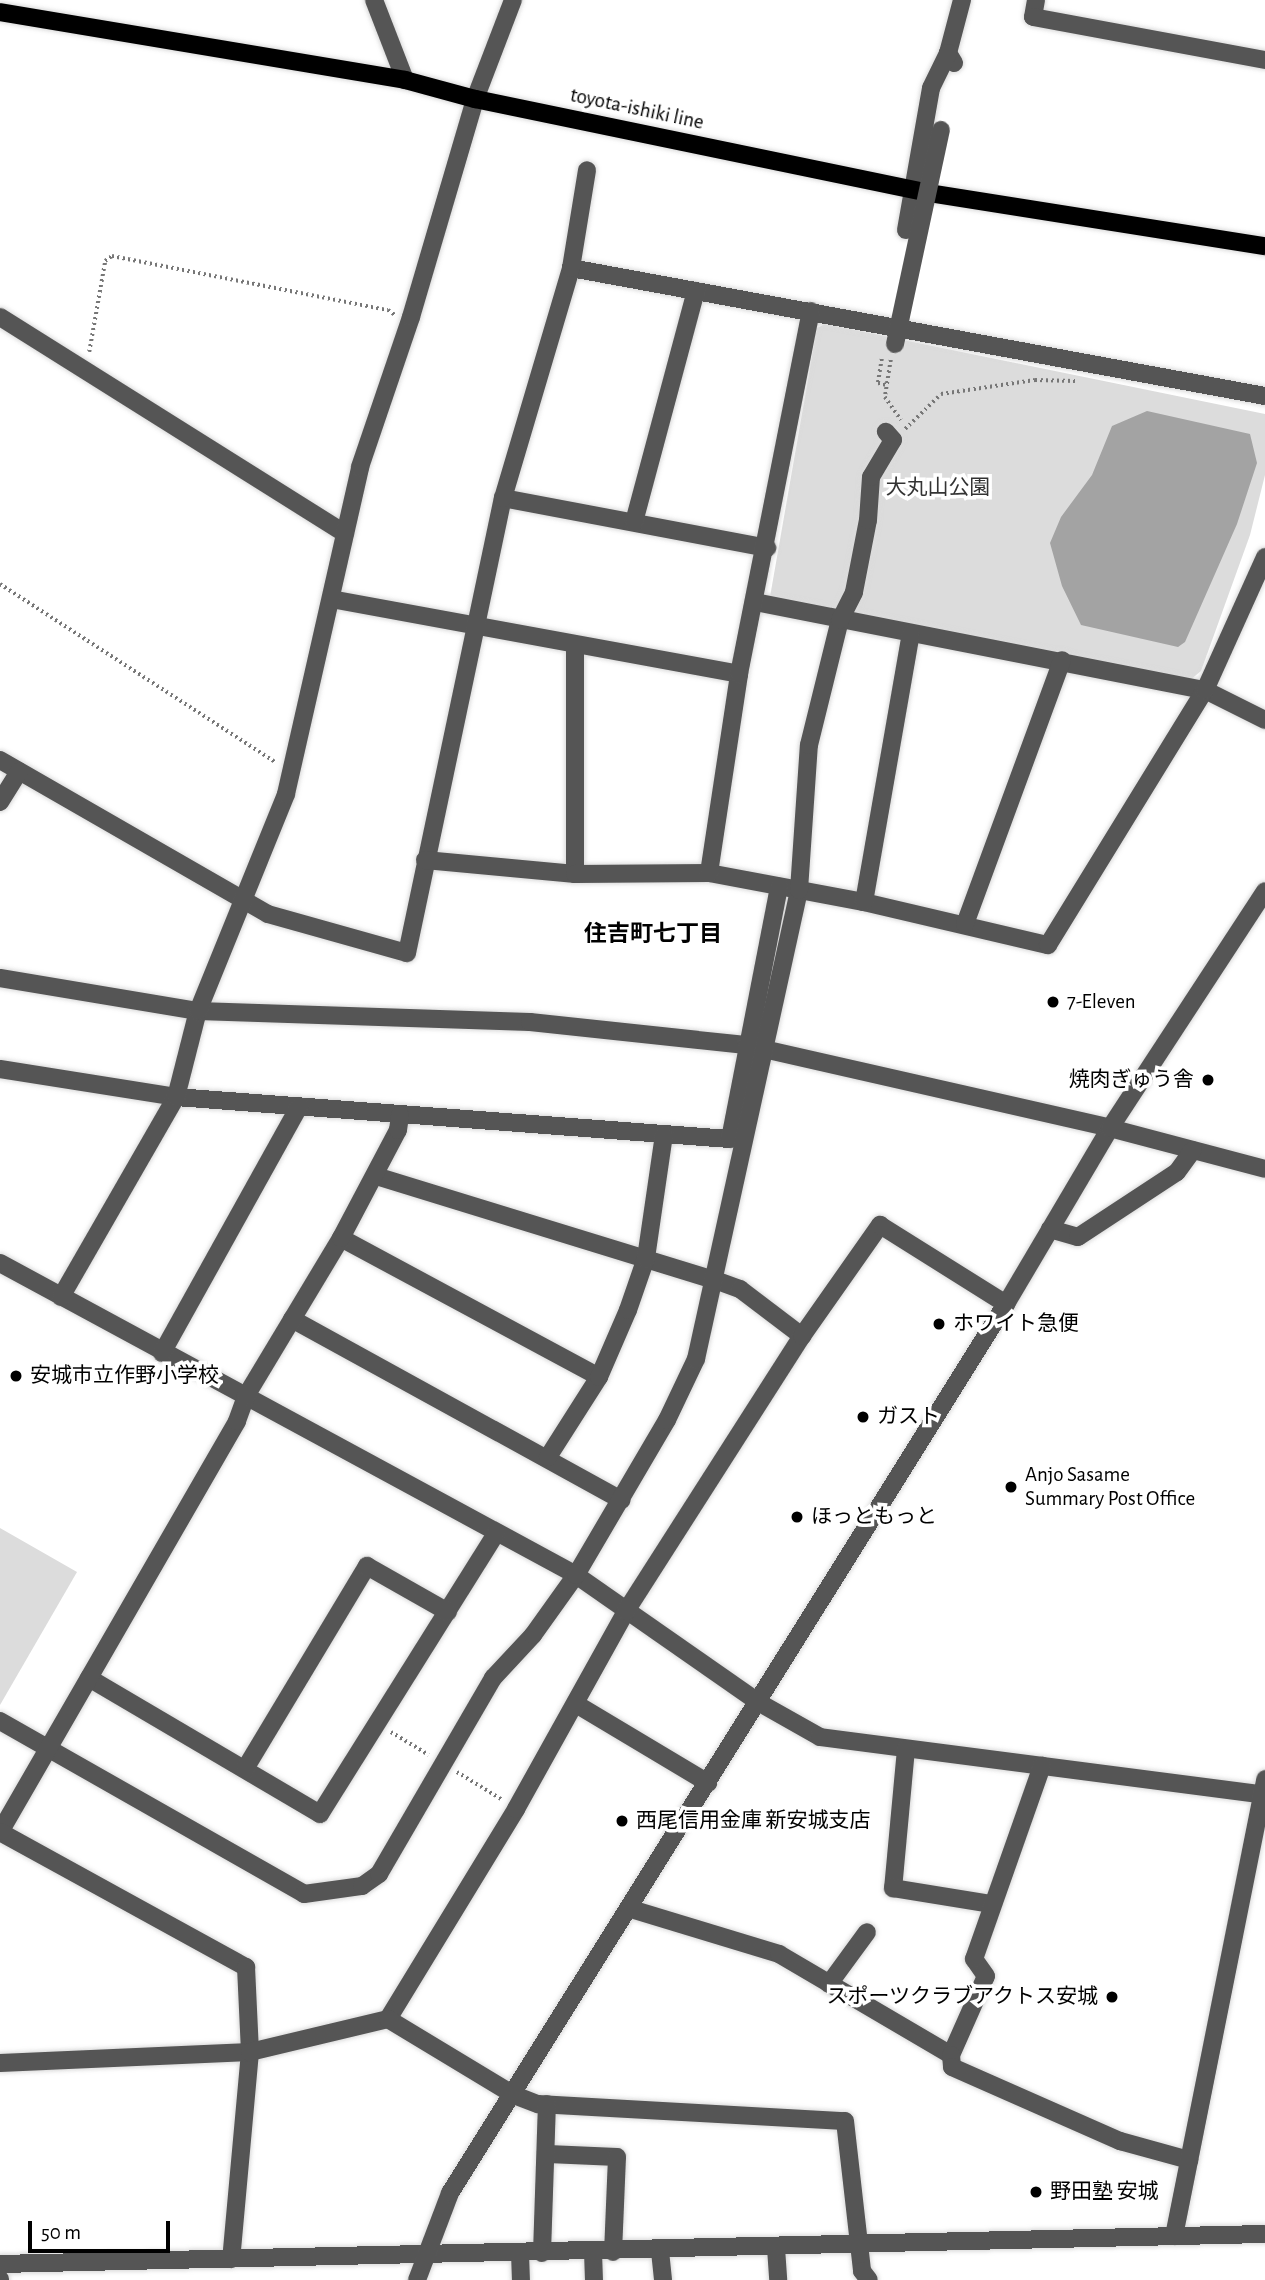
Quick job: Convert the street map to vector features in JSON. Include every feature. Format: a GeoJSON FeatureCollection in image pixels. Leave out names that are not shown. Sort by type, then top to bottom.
{"type":"FeatureCollection","features":[{"type":"Feature","properties":{"kind":"main road","name":"toyota-ishiki line"},"geometry":{"type":"LineString","coordinates":[[0,12],[405,80],[475,99],[910,189],[1265,246]]}},
{"type":"Feature","properties":{"kind":"street"},"geometry":{"type":"LineString","coordinates":[[374,0],[405,80]]}},
{"type":"Feature","properties":{"kind":"street"},"geometry":{"type":"LineString","coordinates":[[61,1297],[176,1097],[198,1011],[292,772],[360,467],[408,324],[475,99],[513,0]]}},
{"type":"Feature","properties":{"kind":"street"},"geometry":{"type":"LineString","coordinates":[[906,230],[910,189],[931,88],[952,59],[962,0]]}},
{"type":"Feature","properties":{"kind":"street"},"geometry":{"type":"LineString","coordinates":[[1036,0],[1034,17],[1265,60]]}},
{"type":"Feature","properties":{"kind":"street"},"geometry":{"type":"LineString","coordinates":[[895,344],[941,130]]}},
{"type":"Feature","properties":{"kind":"street"},"geometry":{"type":"LineString","coordinates":[[0,760],[268,914],[407,953],[503,498],[571,268],[587,170]]}},
{"type":"Feature","properties":{"kind":"street"},"geometry":{"type":"LineString","coordinates":[[571,268],[1265,396]]}},
{"type":"Feature","properties":{"kind":"street"},"geometry":{"type":"LineString","coordinates":[[634,522],[696,291]]}},
{"type":"Feature","properties":{"kind":"street"},"geometry":{"type":"LineString","coordinates":[[709,873],[739,674],[767,548],[811,311]]}},
{"type":"Feature","properties":{"kind":"street"},"geometry":{"type":"LineString","coordinates":[[0,317],[345,533]]}},
{"type":"Feature","properties":{"kind":"street"},"geometry":{"type":"LineString","coordinates":[[0,1721],[304,1894],[362,1886],[379,1874],[494,1678],[533,1635],[576,1575],[621,1500],[696,1359],[766,1051],[799,890],[809,745],[840,620],[854,592],[869,520],[871,477],[890,436]]}},
{"type":"Feature","properties":{"kind":"street"},"geometry":{"type":"LineString","coordinates":[[503,498],[767,548]]}},
{"type":"Feature","properties":{"kind":"street"},"geometry":{"type":"LineString","coordinates":[[425,860],[575,874],[709,873],[864,902],[1048,945],[1205,690],[1265,557]]}},
{"type":"Feature","properties":{"kind":"street"},"geometry":{"type":"LineString","coordinates":[[331,599],[575,647],[739,674]]}},
{"type":"Feature","properties":{"kind":"street"},"geometry":{"type":"LineString","coordinates":[[755,602],[1205,690],[1265,720]]}},
{"type":"Feature","properties":{"kind":"street"},"geometry":{"type":"LineString","coordinates":[[864,902],[911,634]]}},
{"type":"Feature","properties":{"kind":"street"},"geometry":{"type":"LineString","coordinates":[[575,647],[575,874]]}},
{"type":"Feature","properties":{"kind":"street"},"geometry":{"type":"LineString","coordinates":[[965,924],[1062,660]]}},
{"type":"Feature","properties":{"kind":"street"},"geometry":{"type":"LineString","coordinates":[[0,802],[19,771]]}},
{"type":"Feature","properties":{"kind":"street"},"geometry":{"type":"LineString","coordinates":[[0,1069],[176,1097],[730,1139],[746,1045],[779,887]]}},
{"type":"Feature","properties":{"kind":"street"},"geometry":{"type":"LineString","coordinates":[[417,2280],[423,2257],[450,2193],[631,1909],[1006,1304],[1110,1128],[1265,891]]}},
{"type":"Feature","properties":{"kind":"street"},"geometry":{"type":"LineString","coordinates":[[0,978],[198,1011],[530,1022],[746,1045],[1110,1128],[1265,1169]]}},
{"type":"Feature","properties":{"kind":"street"},"geometry":{"type":"LineString","coordinates":[[162,1353],[299,1107]]}},
{"type":"Feature","properties":{"kind":"street"},"geometry":{"type":"LineString","coordinates":[[231,2259],[250,2052],[246,1967],[0,1832],[237,1421],[246,1396],[376,1176],[398,1130],[400,1115]]}},
{"type":"Feature","properties":{"kind":"street"},"geometry":{"type":"LineString","coordinates":[[548,1457],[599,1377],[646,1258],[664,1135]]}},
{"type":"Feature","properties":{"kind":"street"},"geometry":{"type":"LineString","coordinates":[[1050,1229],[1077,1237],[1177,1172],[1193,1150]]}},
{"type":"Feature","properties":{"kind":"street"},"geometry":{"type":"LineString","coordinates":[[376,1176],[740,1289],[802,1336]]}},
{"type":"Feature","properties":{"kind":"street"},"geometry":{"type":"LineString","coordinates":[[388,2019],[576,1704],[626,1611],[802,1336],[880,1225],[1006,1304]]}},
{"type":"Feature","properties":{"kind":"street"},"geometry":{"type":"LineString","coordinates":[[341,1238],[599,1377]]}},
{"type":"Feature","properties":{"kind":"street"},"geometry":{"type":"LineString","coordinates":[[0,1263],[495,1535],[576,1575],[758,1702],[820,1738],[1264,1790],[1174,2235]]}},
{"type":"Feature","properties":{"kind":"street"},"geometry":{"type":"LineString","coordinates":[[292,1319],[548,1457],[621,1500]]}},
{"type":"Feature","properties":{"kind":"street"},"geometry":{"type":"LineString","coordinates":[[89,1678],[320,1814],[495,1535]]}},
{"type":"Feature","properties":{"kind":"street"},"geometry":{"type":"LineString","coordinates":[[245,1769],[367,1566],[448,1612]]}},
{"type":"Feature","properties":{"kind":"street"},"geometry":{"type":"LineString","coordinates":[[576,1704],[708,1783]]}},
{"type":"Feature","properties":{"kind":"street"},"geometry":{"type":"LineString","coordinates":[[906,1749],[893,1888],[992,1904]]}},
{"type":"Feature","properties":{"kind":"street"},"geometry":{"type":"LineString","coordinates":[[1042,1766],[974,1959],[986,1976],[951,2054],[952,2067],[1120,2141],[1189,2160]]}},
{"type":"Feature","properties":{"kind":"street"},"geometry":{"type":"LineString","coordinates":[[631,1909],[779,1954],[951,2054]]}},
{"type":"Feature","properties":{"kind":"street"},"geometry":{"type":"LineString","coordinates":[[829,1984],[867,1932]]}},
{"type":"Feature","properties":{"kind":"street"},"geometry":{"type":"LineString","coordinates":[[0,2063],[250,2052],[388,2019],[514,2095],[547,2104],[845,2122],[862,2246],[862,2271],[869,2280]]}},
{"type":"Feature","properties":{"kind":"street"},"geometry":{"type":"LineString","coordinates":[[542,2253],[548,2154],[547,2104]]}},
{"type":"Feature","properties":{"kind":"street"},"geometry":{"type":"LineString","coordinates":[[548,2154],[617,2157],[613,2252]]}},
{"type":"Feature","properties":{"kind":"street"},"geometry":{"type":"LineString","coordinates":[[0,2264],[423,2257],[1265,2234]]}},
{"type":"Feature","properties":{"kind":"street"},"geometry":{"type":"LineString","coordinates":[[776,2248],[778,2280]]}},
{"type":"Feature","properties":{"kind":"street"},"geometry":{"type":"LineString","coordinates":[[660,2251],[663,2280]]}},
{"type":"Feature","properties":{"kind":"street"},"geometry":{"type":"LineString","coordinates":[[593,2252],[594,2280]]}},
{"type":"Feature","properties":{"kind":"street"},"geometry":{"type":"LineString","coordinates":[[520,2253],[521,2280]]}},
{"type":"Feature","properties":{"kind":"path"},"geometry":{"type":"LineString","coordinates":[[86,370],[105,261],[112,256],[388,310],[408,324]]}},
{"type":"Feature","properties":{"kind":"path"},"geometry":{"type":"LineString","coordinates":[[890,436],[901,421],[885,397],[895,344]]}},
{"type":"Feature","properties":{"kind":"path"},"geometry":{"type":"LineString","coordinates":[[882,359],[878,383],[886,385]]}},
{"type":"Feature","properties":{"kind":"path"},"geometry":{"type":"LineString","coordinates":[[890,436],[941,394],[1035,380],[1086,381]]}},
{"type":"Feature","properties":{"kind":"path"},"geometry":{"type":"LineString","coordinates":[[0,584],[292,772]]}},
{"type":"Feature","properties":{"kind":"green space","name":"大丸山公園"},"geometry":{"type":"Polygon","coordinates":[[[825,324],[1265,414],[1265,475],[1250,535],[1201,671],[1190,680],[770,597],[817,328],[825,324]]]}},
{"type":"Feature","properties":{"kind":"green space"},"geometry":{"type":"Polygon","coordinates":[[[0,1528],[77,1572],[0,1705],[0,1528]]]}},
{"type":"Feature","properties":{"kind":"shaded area"},"geometry":{"type":"Polygon","coordinates":[[[1147,411],[1250,434],[1257,463],[1237,524],[1185,642],[1178,647],[1081,625],[1062,586],[1050,543],[1061,517],[1092,475],[1112,426],[1147,411]]]}},
{"type":"Feature","properties":{"kind":"place","name":"7-Eleven"},"geometry":{"type":"Point","coordinates":[1053,1002]}},
{"type":"Feature","properties":{"kind":"place","name":"焼肉ぎゅう舎"},"geometry":{"type":"Point","coordinates":[1208,1080]}},
{"type":"Feature","properties":{"kind":"place","name":"ホワイト急便"},"geometry":{"type":"Point","coordinates":[939,1324]}},
{"type":"Feature","properties":{"kind":"place","name":"安城市立作野小学校"},"geometry":{"type":"Point","coordinates":[16,1376]}},
{"type":"Feature","properties":{"kind":"place","name":"ガスト"},"geometry":{"type":"Point","coordinates":[863,1417]}},
{"type":"Feature","properties":{"kind":"place","name":"Anjo Sasame Summary Post Office"},"geometry":{"type":"Point","coordinates":[1011,1487]}},
{"type":"Feature","properties":{"kind":"place","name":"ほっともっと"},"geometry":{"type":"Point","coordinates":[797,1517]}},
{"type":"Feature","properties":{"kind":"place","name":"西尾信用金庫 新安城支店"},"geometry":{"type":"Point","coordinates":[622,1821]}},
{"type":"Feature","properties":{"kind":"place","name":"スポーツクラブアクトス安城"},"geometry":{"type":"Point","coordinates":[1112,1997]}},
{"type":"Feature","properties":{"kind":"place","name":"野田塾 安城"},"geometry":{"type":"Point","coordinates":[1036,2192]}},
{"type":"Feature","properties":{"kind":"district","name":"住吉町七丁目"},"geometry":{"type":"Point","coordinates":[653,935]}}]}
